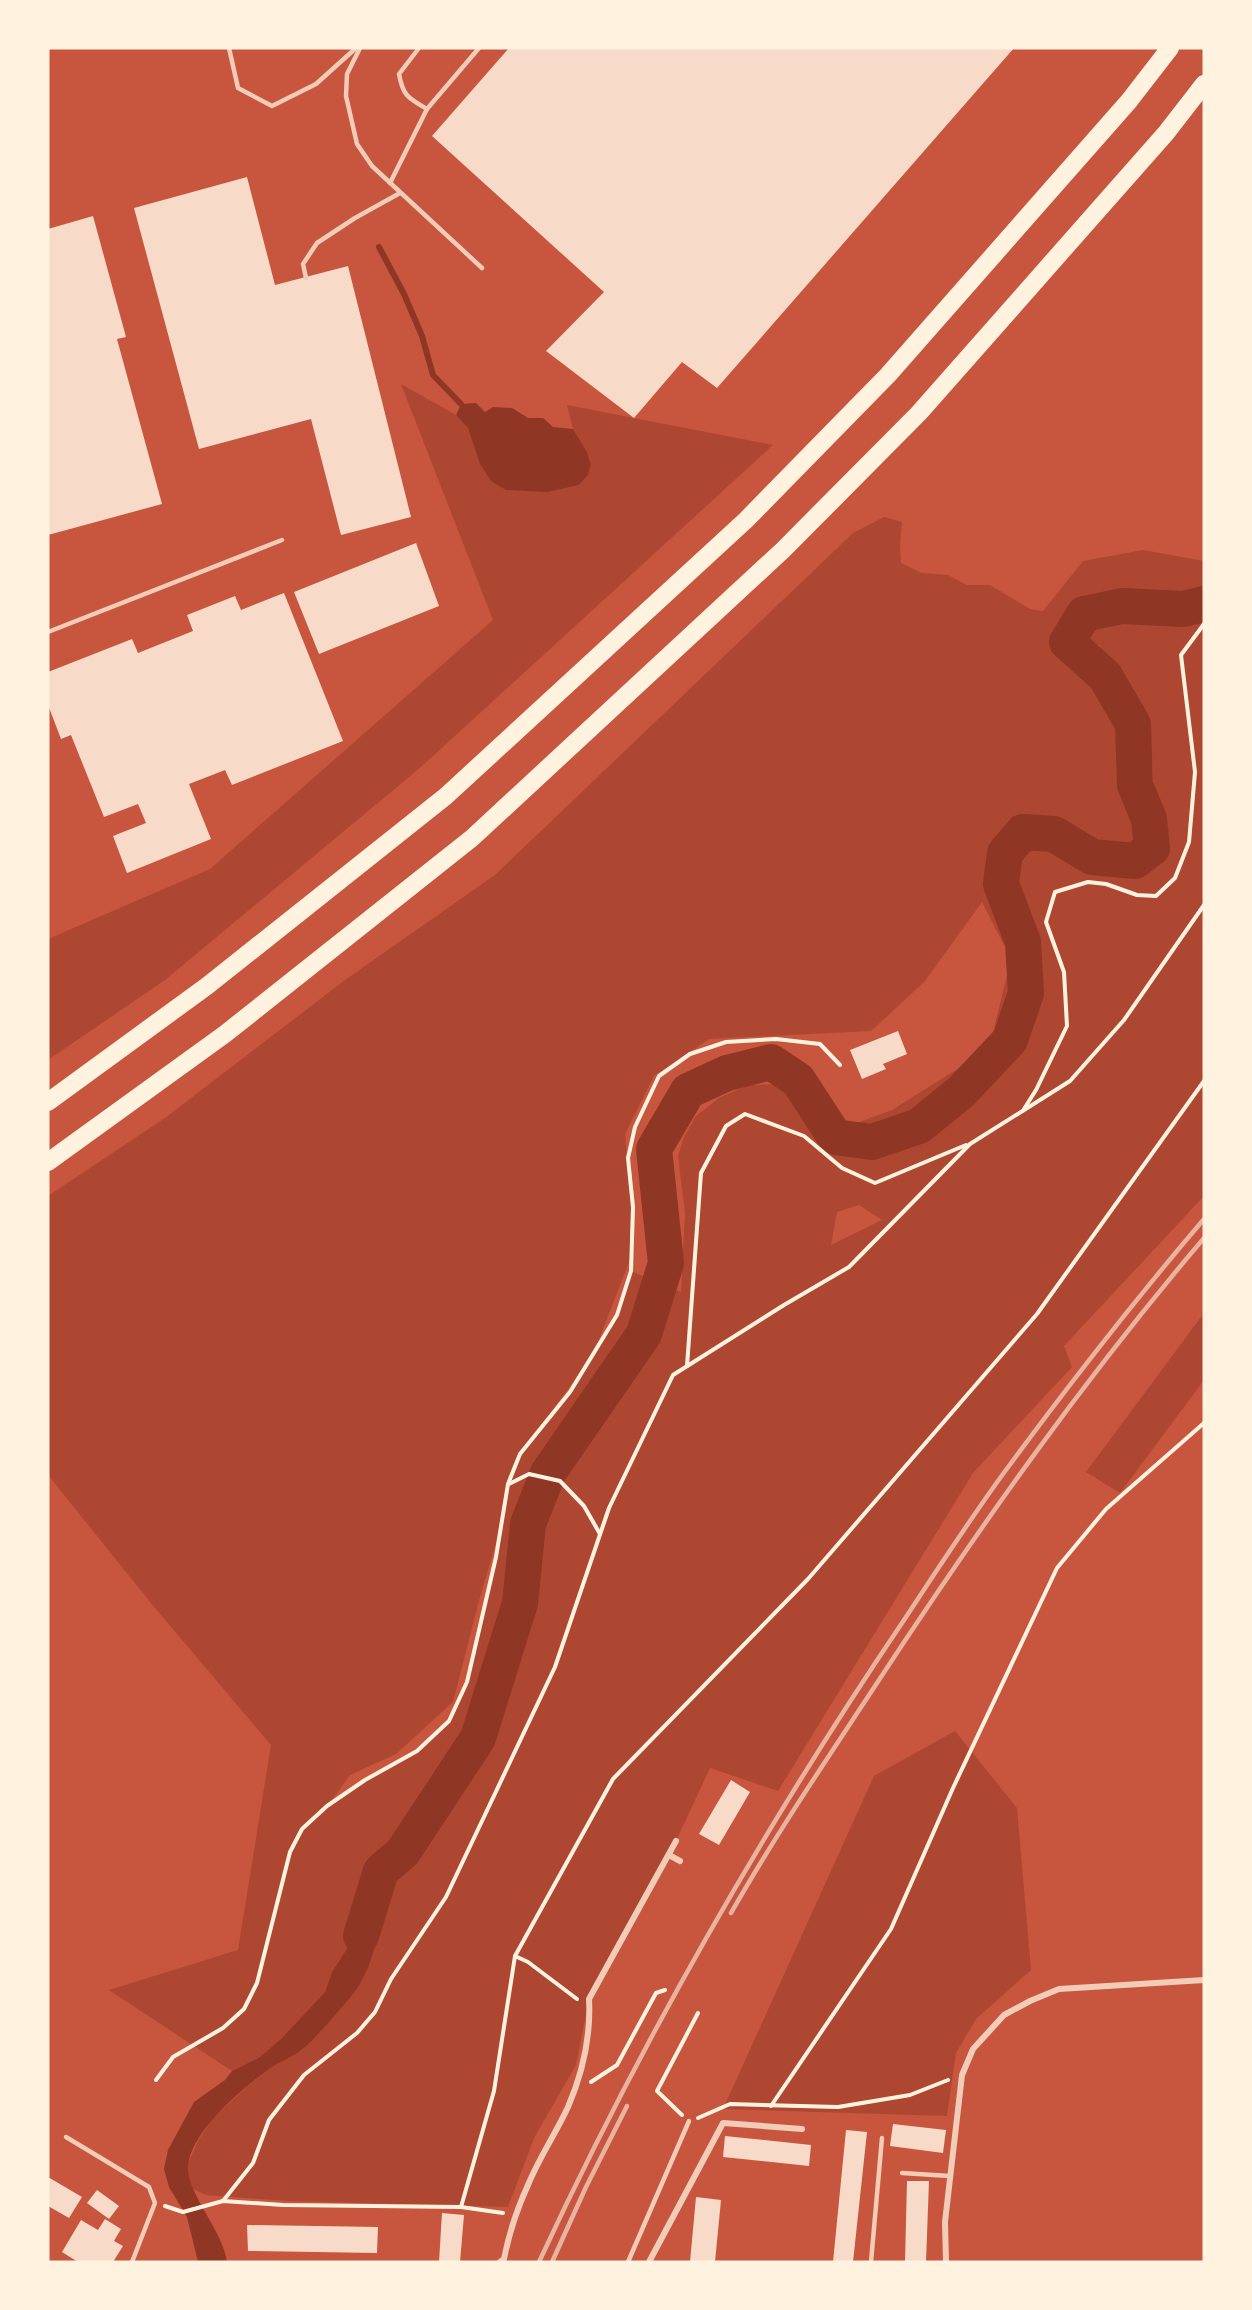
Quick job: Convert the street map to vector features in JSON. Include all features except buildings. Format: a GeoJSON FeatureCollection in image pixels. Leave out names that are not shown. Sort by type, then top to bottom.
{"type":"FeatureCollection","features":[{"type":"Feature","properties":{"kind":"highway"},"geometry":{"type":"LineString","coordinates":[[48,1101],[207,986],[446,796],[746,520],[888,375],[1129,101],[1170,48]]}},
{"type":"Feature","properties":{"kind":"highway"},"geometry":{"type":"LineString","coordinates":[[48,1162],[225,1034],[472,838],[783,550],[919,413],[1158,142],[1204,84]]}},
{"type":"Feature","properties":{"kind":"street"},"geometry":{"type":"LineString","coordinates":[[500,2262],[504,2259],[516,2215],[528,2183],[568,2106],[575,2086],[587,2049],[590,2023],[589,1999],[676,1841]]}},
{"type":"Feature","properties":{"kind":"street"},"geometry":{"type":"LineString","coordinates":[[669,1855],[680,1861]]}},
{"type":"Feature","properties":{"kind":"street"},"geometry":{"type":"LineString","coordinates":[[946,2262],[945,2222],[962,2075],[973,2049],[996,2023],[1004,2015],[1029,2001],[1059,1989],[1204,1980]]}},
{"type":"Feature","properties":{"kind":"street"},"geometry":{"type":"LineString","coordinates":[[649,2262],[723,2122],[802,2129]]}},
{"type":"Feature","properties":{"kind":"lane"},"geometry":{"type":"LineString","coordinates":[[229,48],[238,88],[272,106],[316,84],[358,48]]}},
{"type":"Feature","properties":{"kind":"lane"},"geometry":{"type":"LineString","coordinates":[[358,48],[347,74],[346,96],[357,144],[372,166],[482,268]]}},
{"type":"Feature","properties":{"kind":"lane"},"geometry":{"type":"LineString","coordinates":[[419,48],[399,74],[401,88],[408,98],[427,109]]}},
{"type":"Feature","properties":{"kind":"lane"},"geometry":{"type":"LineString","coordinates":[[390,183],[427,109],[479,48]]}},
{"type":"Feature","properties":{"kind":"lane"},"geometry":{"type":"LineString","coordinates":[[306,278],[303,264],[317,243],[400,193]]}},
{"type":"Feature","properties":{"kind":"lane"},"geometry":{"type":"LineString","coordinates":[[48,632],[282,540]]}},
{"type":"Feature","properties":{"kind":"lane"},"geometry":{"type":"LineString","coordinates":[[628,2262],[689,2121]]}},
{"type":"Feature","properties":{"kind":"lane"},"geometry":{"type":"LineString","coordinates":[[66,2137],[149,2187],[156,2203],[132,2262]]}},
{"type":"Feature","properties":{"kind":"lane"},"geometry":{"type":"LineString","coordinates":[[871,2262],[882,2138]]}},
{"type":"Feature","properties":{"kind":"lane"},"geometry":{"type":"LineString","coordinates":[[902,2173],[950,2175]]}},
{"type":"Feature","properties":{"kind":"path"},"geometry":{"type":"LineString","coordinates":[[1023,1110],[1036,1090],[1067,1026],[1064,972],[1046,922],[1054,892],[1088,882],[1106,884],[1137,895],[1156,896],[1175,878],[1189,842],[1195,772],[1181,655],[1204,624]]}},
{"type":"Feature","properties":{"kind":"path"},"geometry":{"type":"LineString","coordinates":[[687,1365],[701,1173],[726,1126],[745,1114],[804,1136],[842,1168],[875,1183],[970,1144],[1070,1081],[1124,1020],[1204,905]]}},
{"type":"Feature","properties":{"kind":"path"},"geometry":{"type":"LineString","coordinates":[[156,2080],[173,2057],[223,2028],[244,2009],[257,1983],[290,1852],[302,1829],[336,1799],[417,1751],[449,1721],[467,1682],[496,1557],[508,1484],[520,1454],[570,1392],[617,1315],[631,1271],[633,1208],[628,1158],[635,1127],[659,1076],[690,1054],[726,1042],[766,1039],[820,1044],[840,1065]]}},
{"type":"Feature","properties":{"kind":"path"},"geometry":{"type":"LineString","coordinates":[[461,2207],[494,2091],[515,1956],[613,1779],[808,1579],[1037,1314],[1204,1081]]}},
{"type":"Feature","properties":{"kind":"path"},"geometry":{"type":"LineString","coordinates":[[223,2201],[253,2163],[269,2120],[304,2076],[357,2033],[375,2012],[391,1979],[446,1897],[555,1667],[609,1508],[673,1375],[849,1267],[970,1144]]}},
{"type":"Feature","properties":{"kind":"path"},"geometry":{"type":"LineString","coordinates":[[771,2106],[891,1929],[953,1788],[1057,1568],[1106,1509],[1204,1423]]}},
{"type":"Feature","properties":{"kind":"path"},"geometry":{"type":"LineString","coordinates":[[508,1484],[530,1474],[560,1481],[584,1506],[600,1535]]}},
{"type":"Feature","properties":{"kind":"path"},"geometry":{"type":"LineString","coordinates":[[515,1956],[528,1962],[590,2009]]}},
{"type":"Feature","properties":{"kind":"path"},"geometry":{"type":"LineString","coordinates":[[575,2086],[594,2082],[617,2065],[656,1993],[665,1990]]}},
{"type":"Feature","properties":{"kind":"path"},"geometry":{"type":"LineString","coordinates":[[698,2013],[657,2091],[689,2121],[730,2104],[838,2106],[910,2095],[962,2075]]}},
{"type":"Feature","properties":{"kind":"path"},"geometry":{"type":"LineString","coordinates":[[156,2203],[183,2212],[223,2201],[283,2205],[461,2207],[516,2215]]}},
{"type":"Feature","properties":{"kind":"shaded area"},"geometry":{"type":"Polygon","coordinates":[[[401,384],[456,415],[468,428],[474,442],[527,489],[548,492],[579,485],[588,475],[591,463],[573,429],[567,405],[773,445],[421,767],[165,980],[48,1060],[48,939],[210,869],[493,620],[401,384]]]}},
{"type":"Feature","properties":{"kind":"shaded area"},"geometry":{"type":"Polygon","coordinates":[[[476,403],[485,412],[493,407],[512,408],[528,418],[543,418],[553,427],[573,429],[587,452],[591,464],[588,475],[579,485],[548,492],[506,490],[491,481],[480,464],[468,428],[456,415],[461,404],[476,403]]]}},
{"type":"Feature","properties":{"kind":"shaded area"},"geometry":{"type":"Polygon","coordinates":[[[884,517],[902,522],[901,563],[922,573],[948,575],[967,585],[990,585],[1030,609],[1043,611],[1083,561],[1143,550],[1204,561],[1204,1196],[1064,1346],[1072,1367],[973,1473],[778,1791],[710,1768],[676,1841],[589,1999],[576,2065],[534,2138],[508,2207],[288,2201],[206,2195],[193,2189],[188,2179],[188,2163],[199,2139],[213,2118],[249,2085],[274,2065],[302,2050],[357,1989],[385,1890],[370,1890],[361,1921],[332,1972],[325,1992],[281,2039],[260,2057],[232,2071],[109,1990],[238,1950],[271,1745],[155,1608],[48,1475],[48,1196],[165,1118],[345,980],[495,875],[853,533],[884,517]],[[1099,645],[1062,652],[1100,687],[1123,739],[1120,764],[1142,813],[1143,832],[1155,815],[1150,719],[1099,645]],[[982,902],[925,981],[871,1031],[709,1039],[654,1076],[625,1134],[634,1249],[595,1350],[617,1315],[631,1271],[681,1292],[685,1213],[678,1156],[684,1137],[696,1116],[719,1098],[748,1085],[777,1084],[796,1103],[816,1138],[892,1110],[989,1049],[1011,959],[982,902]],[[859,1205],[837,1212],[831,1245],[882,1220],[859,1205]],[[591,1357],[536,1433],[570,1392],[591,1357]],[[499,1532],[479,1601],[453,1702],[396,1754],[350,1775],[329,1804],[417,1751],[449,1721],[467,1682],[496,1557],[499,1532]]]}},
{"type":"Feature","properties":{"kind":"shaded area"},"geometry":{"type":"Polygon","coordinates":[[[1204,1313],[1204,1380],[1120,1493],[1086,1472],[1204,1313]]]}},
{"type":"Feature","properties":{"kind":"shaded area"},"geometry":{"type":"Polygon","coordinates":[[[955,1731],[1017,1808],[1031,1970],[976,2019],[956,2053],[947,2116],[723,2109],[874,1776],[955,1731]]]}},
{"type":"Feature","properties":{"kind":"shaded area"},"geometry":{"type":"Polygon","coordinates":[[[370,1889],[385,1889],[373,1954],[356,1990],[306,2046],[275,2065],[234,2097],[209,2124],[191,2152],[188,2166],[189,2177],[198,2200],[219,2237],[227,2262],[198,2262],[187,2217],[169,2187],[164,2169],[168,2150],[194,2102],[225,2080],[232,2071],[260,2057],[281,2039],[325,1992],[332,1972],[361,1921],[370,1889]]]}},
{"type":"Feature","properties":{"kind":"waterway"},"geometry":{"type":"LineString","coordinates":[[379,247],[404,294],[422,336],[433,375],[461,404]]}},
{"type":"Feature","properties":{"kind":"waterway"},"geometry":{"type":"LineString","coordinates":[[361,1936],[381,1871],[403,1852],[478,1738],[520,1603],[528,1524],[548,1473],[644,1334],[666,1263],[654,1149],[688,1091],[727,1073],[771,1062],[798,1080],[835,1137],[872,1142],[919,1126],[962,1091],[1010,1040],[1026,993],[1023,942],[1001,884],[1005,853],[1023,832],[1054,834],[1092,857],[1135,861],[1152,848],[1149,819],[1135,785],[1133,724],[1105,676],[1067,642],[1084,614],[1122,606],[1183,609],[1204,604]]}},
{"type":"Feature","properties":{"kind":"railway"},"geometry":{"type":"LineString","coordinates":[[539,2262],[620,2097],[663,2016],[754,1856],[851,1700],[1003,1474],[1101,1345],[1204,1219]]}},
{"type":"Feature","properties":{"kind":"railway"},"geometry":{"type":"LineString","coordinates":[[731,1913],[821,1768],[993,1512],[1116,1345],[1204,1238]]}},
{"type":"Feature","properties":{"kind":"railway"},"geometry":{"type":"LineString","coordinates":[[552,2262],[586,2187],[627,2106]]}}]}
